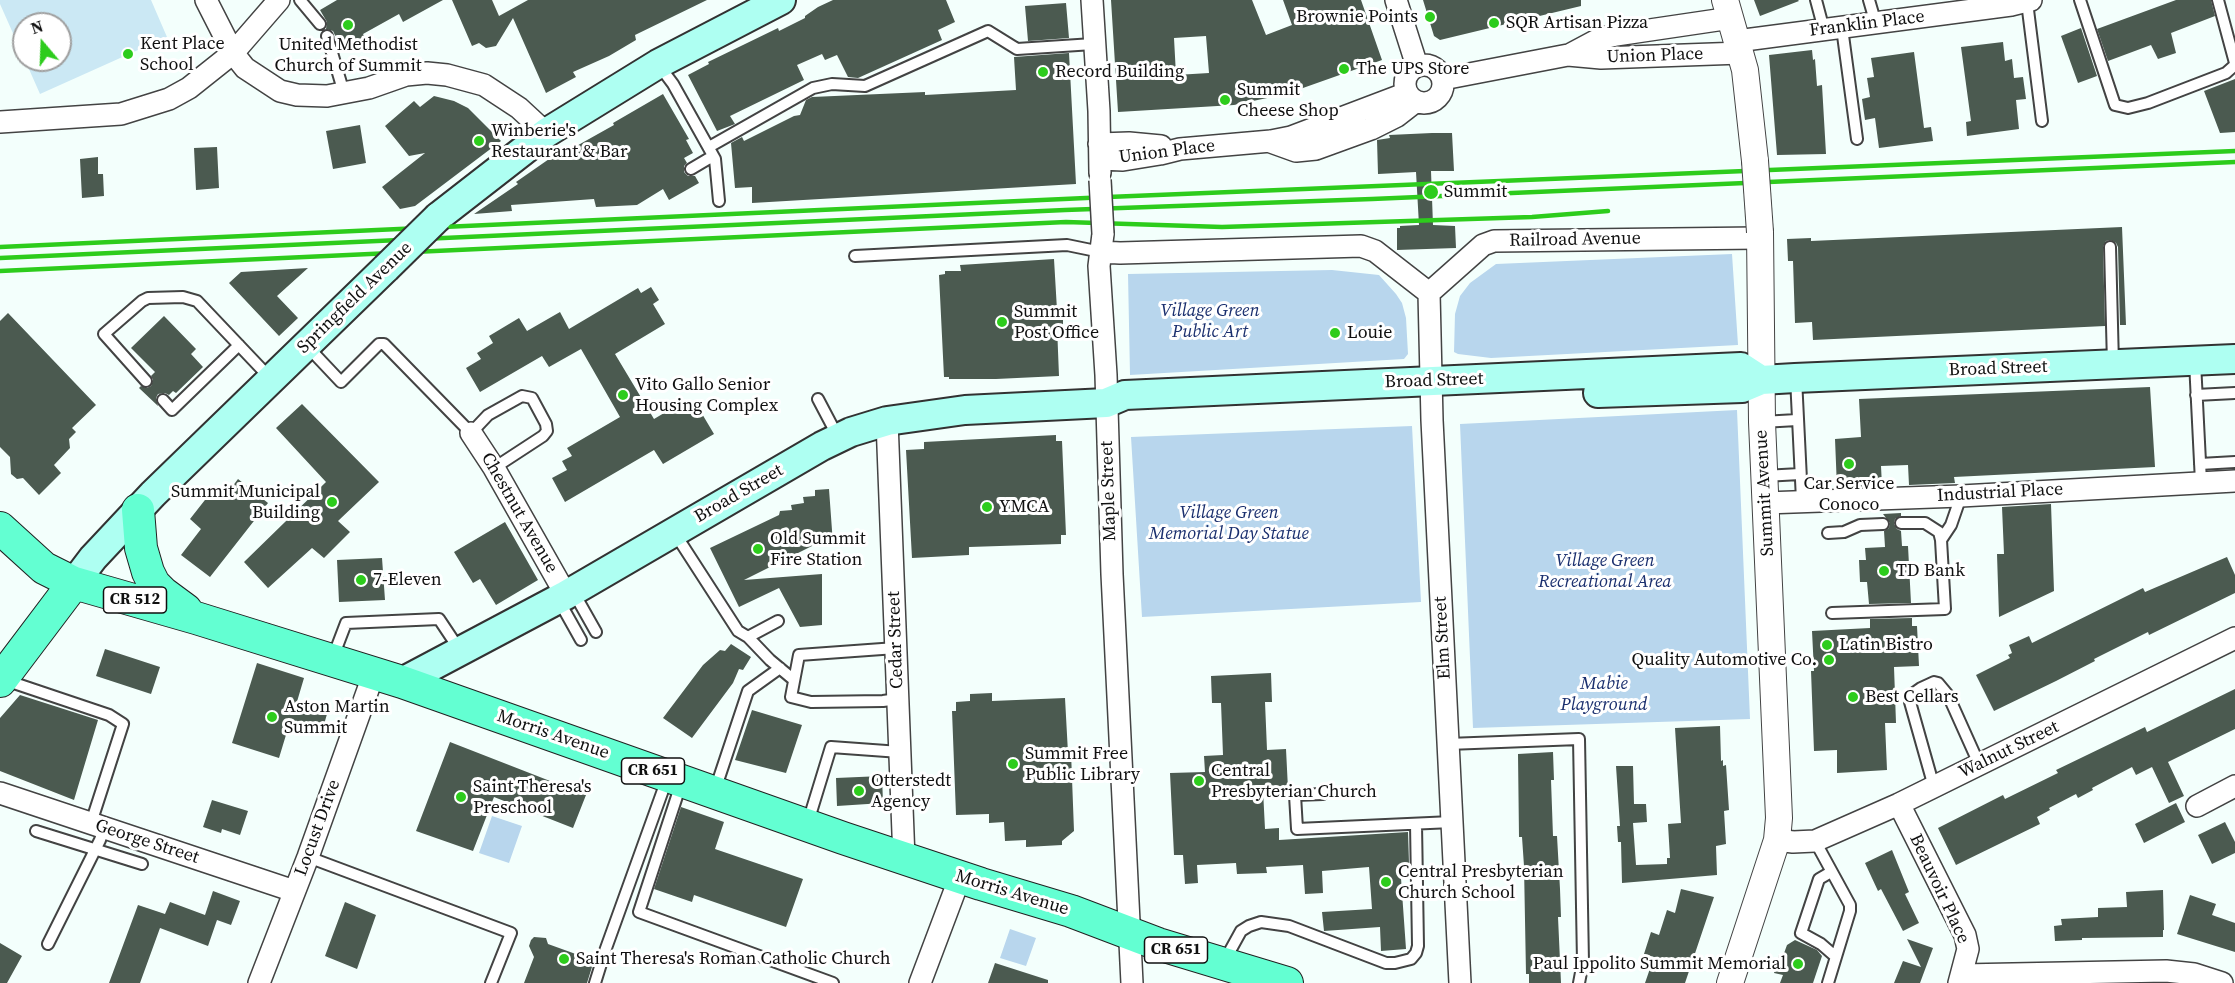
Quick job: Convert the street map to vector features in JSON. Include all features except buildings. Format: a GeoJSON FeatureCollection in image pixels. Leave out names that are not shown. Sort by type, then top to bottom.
{"type":"FeatureCollection","features":[{"type":"Feature","properties":{"kind":"main road","name":"Springfield Avenue"},"geometry":{"type":"LineString","coordinates":[[1,680],[93,558],[138,510],[438,217],[546,133],[752,6],[781,0]]}},
{"type":"Feature","properties":{"kind":"main road","name":"Broad Street"},"geometry":{"type":"LineString","coordinates":[[388,678],[461,651],[566,595],[838,438],[887,421],[965,410],[1106,403],[1126,413],[1741,367],[1761,380],[2235,359]]}},
{"type":"Feature","properties":{"kind":"main road"},"geometry":{"type":"LineString","coordinates":[[138,510],[141,548],[154,584],[196,618]]}},
{"type":"Feature","properties":{"kind":"main road","name":"Morris Avenue"},"geometry":{"type":"LineString","coordinates":[[0,529],[44,568],[74,583],[196,618],[388,678],[960,878],[1071,911],[1158,944],[1287,983]]}},
{"type":"Feature","properties":{"kind":"street"},"geometry":{"type":"LineString","coordinates":[[206,0],[233,53],[247,70],[280,91],[313,96],[344,93],[406,75],[427,73],[447,75],[484,85],[519,108],[546,133]]}},
{"type":"Feature","properties":{"kind":"street"},"geometry":{"type":"LineString","coordinates":[[0,123],[121,114],[169,99],[189,88],[233,53],[279,0]]}},
{"type":"Feature","properties":{"kind":"street","name":"Maple Street"},"geometry":{"type":"LineString","coordinates":[[1092,0],[1099,111],[1102,243],[1099,266],[1132,983]]}},
{"type":"Feature","properties":{"kind":"street"},"geometry":{"type":"LineString","coordinates":[[1396,0],[1417,66]]}},
{"type":"Feature","properties":{"kind":"street","name":"Franklin Place"},"geometry":{"type":"LineString","coordinates":[[1733,28],[1833,29],[2029,1]]}},
{"type":"Feature","properties":{"kind":"street","name":"Union Place"},"geometry":{"type":"LineString","coordinates":[[1568,56],[1599,39],[1616,35],[1733,28]]}},
{"type":"Feature","properties":{"kind":"street","name":"Union Place"},"geometry":{"type":"LineString","coordinates":[[1100,161],[1130,143],[1180,149],[1271,141],[1291,137],[1411,97],[1422,104],[1434,101],[1442,92],[1443,79],[1568,56],[1601,58],[1733,28]]}},
{"type":"Feature","properties":{"kind":"street","name":"Summit Avenue"},"geometry":{"type":"LineString","coordinates":[[1730,983],[1777,840],[1778,785],[1762,422],[1760,235],[1745,70],[1733,28]]}},
{"type":"Feature","properties":{"kind":"street"},"geometry":{"type":"LineString","coordinates":[[1411,97],[1405,81],[1407,74],[1417,66],[1430,65],[1436,68],[1443,79]]}},
{"type":"Feature","properties":{"kind":"street","name":"Railroad Avenue"},"geometry":{"type":"LineString","coordinates":[[1429,293],[1484,245],[1494,241],[1760,235]]}},
{"type":"Feature","properties":{"kind":"street"},"geometry":{"type":"LineString","coordinates":[[1102,243],[1120,253],[1361,246],[1376,251],[1429,293]]}},
{"type":"Feature","properties":{"kind":"street","name":"Elm Street"},"geometry":{"type":"LineString","coordinates":[[1429,293],[1460,983]]}},
{"type":"Feature","properties":{"kind":"street","name":"Cedar Street"},"geometry":{"type":"LineString","coordinates":[[887,421],[904,859]]}},
{"type":"Feature","properties":{"kind":"street","name":"Chestnut Avenue"},"geometry":{"type":"LineString","coordinates":[[471,433],[494,468],[566,595]]}},
{"type":"Feature","properties":{"kind":"street","name":"Industrial Place"},"geometry":{"type":"LineString","coordinates":[[1765,503],[1961,496],[2201,473],[2235,480]]}},
{"type":"Feature","properties":{"kind":"street","name":"Walnut Street"},"geometry":{"type":"LineString","coordinates":[[1777,840],[1815,841],[1899,804],[2235,638]]}},
{"type":"Feature","properties":{"kind":"street","name":"Locust Drive"},"geometry":{"type":"LineString","coordinates":[[259,983],[308,857],[388,678]]}},
{"type":"Feature","properties":{"kind":"street"},"geometry":{"type":"LineString","coordinates":[[2197,806],[2235,786]]}},
{"type":"Feature","properties":{"kind":"street","name":"George Street"},"geometry":{"type":"LineString","coordinates":[[0,793],[294,891]]}},
{"type":"Feature","properties":{"kind":"street","name":"Beauvoir Place"},"geometry":{"type":"LineString","coordinates":[[1899,804],[1965,935],[1968,949],[1960,979]]}},
{"type":"Feature","properties":{"kind":"street"},"geometry":{"type":"LineString","coordinates":[[920,983],[960,878]]}},
{"type":"Feature","properties":{"kind":"street"},"geometry":{"type":"LineString","coordinates":[[1960,979],[2166,971],[2194,974],[2222,983]]}},
{"type":"Feature","properties":{"kind":"lane"},"geometry":{"type":"LineString","coordinates":[[300,0],[320,24]]}},
{"type":"Feature","properties":{"kind":"lane"},"geometry":{"type":"LineString","coordinates":[[1816,0],[1833,29],[1857,140]]}},
{"type":"Feature","properties":{"kind":"lane"},"geometry":{"type":"LineString","coordinates":[[1869,0],[1876,24]]}},
{"type":"Feature","properties":{"kind":"lane"},"geometry":{"type":"LineString","coordinates":[[2080,0],[2115,105],[2128,108],[2148,103],[2226,73],[2235,64],[2218,0]]}},
{"type":"Feature","properties":{"kind":"lane"},"geometry":{"type":"LineString","coordinates":[[2029,1],[2042,121]]}},
{"type":"Feature","properties":{"kind":"lane"},"geometry":{"type":"LineString","coordinates":[[691,169],[711,151],[813,88],[832,84],[865,86],[988,31],[1017,48],[1093,44]]}},
{"type":"Feature","properties":{"kind":"lane"},"geometry":{"type":"LineString","coordinates":[[327,36],[344,93]]}},
{"type":"Feature","properties":{"kind":"lane"},"geometry":{"type":"LineString","coordinates":[[657,64],[673,84],[715,159],[719,201]]}},
{"type":"Feature","properties":{"kind":"lane"},"geometry":{"type":"LineString","coordinates":[[855,256],[1102,243]]}},
{"type":"Feature","properties":{"kind":"lane"},"geometry":{"type":"LineString","coordinates":[[2110,247],[2113,365]]}},
{"type":"Feature","properties":{"kind":"lane"},"geometry":{"type":"LineString","coordinates":[[146,381],[104,334],[135,306],[148,298],[183,297],[197,301],[272,379]]}},
{"type":"Feature","properties":{"kind":"lane"},"geometry":{"type":"LineString","coordinates":[[306,345],[341,382],[379,344],[384,344],[471,433],[488,415],[522,396],[528,396],[534,401],[546,424],[547,431],[543,436],[494,468]]}},
{"type":"Feature","properties":{"kind":"lane"},"geometry":{"type":"LineString","coordinates":[[164,400],[172,410],[239,345]]}},
{"type":"Feature","properties":{"kind":"lane"},"geometry":{"type":"LineString","coordinates":[[2195,361],[2201,473],[2235,462]]}},
{"type":"Feature","properties":{"kind":"lane"},"geometry":{"type":"LineString","coordinates":[[1796,378],[1802,500]]}},
{"type":"Feature","properties":{"kind":"lane"},"geometry":{"type":"LineString","coordinates":[[2196,395],[2235,393]]}},
{"type":"Feature","properties":{"kind":"lane"},"geometry":{"type":"LineString","coordinates":[[818,399],[838,438]]}},
{"type":"Feature","properties":{"kind":"lane"},"geometry":{"type":"LineString","coordinates":[[1762,422],[1797,420]]}},
{"type":"Feature","properties":{"kind":"lane"},"geometry":{"type":"LineString","coordinates":[[1764,476],[1800,474]]}},
{"type":"Feature","properties":{"kind":"lane"},"geometry":{"type":"LineString","coordinates":[[1941,540],[1951,525],[1961,496]]}},
{"type":"Feature","properties":{"kind":"lane"},"geometry":{"type":"LineString","coordinates":[[1832,613],[1945,609],[1939,532],[1925,523],[1901,523]]}},
{"type":"Feature","properties":{"kind":"lane"},"geometry":{"type":"LineString","coordinates":[[1828,533],[1844,532],[1860,525],[1883,524]]}},
{"type":"Feature","properties":{"kind":"lane"},"geometry":{"type":"LineString","coordinates":[[674,532],[738,631],[748,637],[794,680]]}},
{"type":"Feature","properties":{"kind":"lane"},"geometry":{"type":"LineString","coordinates":[[566,595],[596,632]]}},
{"type":"Feature","properties":{"kind":"lane"},"geometry":{"type":"LineString","coordinates":[[566,595],[581,640]]}},
{"type":"Feature","properties":{"kind":"lane"},"geometry":{"type":"LineString","coordinates":[[332,660],[346,624],[439,619],[461,651]]}},
{"type":"Feature","properties":{"kind":"lane"},"geometry":{"type":"LineString","coordinates":[[748,637],[778,621]]}},
{"type":"Feature","properties":{"kind":"lane"},"geometry":{"type":"LineString","coordinates":[[896,648],[800,655],[791,697],[812,702],[898,699]]}},
{"type":"Feature","properties":{"kind":"lane"},"geometry":{"type":"LineString","coordinates":[[714,793],[748,691],[780,668]]}},
{"type":"Feature","properties":{"kind":"lane"},"geometry":{"type":"LineString","coordinates":[[1,680],[110,715],[123,724],[98,825],[96,849],[48,944]]}},
{"type":"Feature","properties":{"kind":"lane"},"geometry":{"type":"LineString","coordinates":[[1934,786],[1910,702],[1914,693],[1921,688],[1934,682],[1938,683],[1948,695],[1979,764]]}},
{"type":"Feature","properties":{"kind":"lane"},"geometry":{"type":"LineString","coordinates":[[1449,744],[1579,739],[1583,962],[1578,983]]}},
{"type":"Feature","properties":{"kind":"lane"},"geometry":{"type":"LineString","coordinates":[[807,826],[831,747],[900,752]]}},
{"type":"Feature","properties":{"kind":"lane"},"geometry":{"type":"LineString","coordinates":[[595,983],[605,951],[675,779]]}},
{"type":"Feature","properties":{"kind":"lane"},"geometry":{"type":"LineString","coordinates":[[675,779],[639,912],[833,983]]}},
{"type":"Feature","properties":{"kind":"lane"},"geometry":{"type":"LineString","coordinates":[[1323,794],[1294,795],[1297,829],[1452,822]]}},
{"type":"Feature","properties":{"kind":"lane"},"geometry":{"type":"LineString","coordinates":[[1223,964],[1241,931],[1261,922],[1289,926],[1386,963],[1411,958],[1418,946],[1416,824]]}},
{"type":"Feature","properties":{"kind":"lane"},"geometry":{"type":"LineString","coordinates":[[36,831],[142,864]]}},
{"type":"Feature","properties":{"kind":"lane"},"geometry":{"type":"LineString","coordinates":[[1815,841],[1850,905],[1850,912],[1828,983]]}},
{"type":"Feature","properties":{"kind":"lane"},"geometry":{"type":"LineString","coordinates":[[308,857],[511,933],[491,983]]}},
{"type":"Feature","properties":{"kind":"lane"},"geometry":{"type":"LineString","coordinates":[[1831,872],[1819,879],[1801,933],[1821,944],[1836,957]]}},
{"type":"Feature","properties":{"kind":"green space"},"geometry":{"type":"Polygon","coordinates":[[[1732,254],[1738,345],[1491,358],[1454,352],[1455,314],[1460,296],[1470,283],[1496,264],[1732,254]]]}},
{"type":"Feature","properties":{"kind":"green space","name":"Village Green Public Art"},"geometry":{"type":"Polygon","coordinates":[[[1332,270],[1379,275],[1396,294],[1402,303],[1406,318],[1408,354],[1404,359],[1130,375],[1128,274],[1332,270]]]}},
{"type":"Feature","properties":{"kind":"green space","name":"Village Green Recreational Area"},"geometry":{"type":"Polygon","coordinates":[[[1737,410],[1750,719],[1473,728],[1460,424],[1737,410]]]}},
{"type":"Feature","properties":{"kind":"green space","name":"Village Green Memorial Day Statue"},"geometry":{"type":"Polygon","coordinates":[[[1412,426],[1421,602],[1142,617],[1131,437],[1412,426]]]}},
{"type":"Feature","properties":{"kind":"green space"},"geometry":{"type":"Polygon","coordinates":[[[492,816],[522,826],[509,863],[479,853],[492,816]]]}},
{"type":"Feature","properties":{"kind":"green space"},"geometry":{"type":"Polygon","coordinates":[[[1010,929],[1036,938],[1026,966],[1000,958],[1010,929]]]}},
{"type":"Feature","properties":{"kind":"shaded area"},"geometry":{"type":"Polygon","coordinates":[[[0,0],[151,0],[167,37],[40,94],[30,72],[72,72],[72,12],[12,12],[12,31],[0,0]]]}},
{"type":"Feature","properties":{"kind":"railway"},"geometry":{"type":"LineString","coordinates":[[0,247],[1108,197],[2235,151]]}},
{"type":"Feature","properties":{"kind":"railway"},"geometry":{"type":"LineString","coordinates":[[0,258],[1065,210],[2235,162]]}},
{"type":"Feature","properties":{"kind":"railway"},"geometry":{"type":"LineString","coordinates":[[0,271],[1066,222],[1222,227],[1532,217],[1608,211]]}},
{"type":"Feature","properties":{"kind":"place","name":"Brownie Points"},"geometry":{"type":"Point","coordinates":[1430,17]}},
{"type":"Feature","properties":{"kind":"place","name":"SQR Artisan Pizza"},"geometry":{"type":"Point","coordinates":[1494,23]}},
{"type":"Feature","properties":{"kind":"place","name":"United Methodist Church of Summit"},"geometry":{"type":"Point","coordinates":[348,25]}},
{"type":"Feature","properties":{"kind":"place","name":"Kent Place School"},"geometry":{"type":"Point","coordinates":[128,54]}},
{"type":"Feature","properties":{"kind":"place","name":"The UPS Store"},"geometry":{"type":"Point","coordinates":[1344,69]}},
{"type":"Feature","properties":{"kind":"place","name":"Record Building"},"geometry":{"type":"Point","coordinates":[1043,72]}},
{"type":"Feature","properties":{"kind":"place","name":"Summit Cheese Shop"},"geometry":{"type":"Point","coordinates":[1225,100]}},
{"type":"Feature","properties":{"kind":"place","name":"Winberie's Restaurant & Bar"},"geometry":{"type":"Point","coordinates":[479,141]}},
{"type":"Feature","properties":{"kind":"place","name":"Summit"},"geometry":{"type":"Point","coordinates":[1431,192]}},
{"type":"Feature","properties":{"kind":"place","name":"Summit Post Office"},"geometry":{"type":"Point","coordinates":[1002,322]}},
{"type":"Feature","properties":{"kind":"place","name":"Louie"},"geometry":{"type":"Point","coordinates":[1335,333]}},
{"type":"Feature","properties":{"kind":"place","name":"Vito Gallo Senior Housing Complex"},"geometry":{"type":"Point","coordinates":[623,395]}},
{"type":"Feature","properties":{"kind":"place","name":"Car Service Conoco"},"geometry":{"type":"Point","coordinates":[1849,464]}},
{"type":"Feature","properties":{"kind":"place","name":"Summit Municipal Building"},"geometry":{"type":"Point","coordinates":[332,502]}},
{"type":"Feature","properties":{"kind":"place","name":"YMCA"},"geometry":{"type":"Point","coordinates":[987,507]}},
{"type":"Feature","properties":{"kind":"place","name":"Old Summit Fire Station"},"geometry":{"type":"Point","coordinates":[758,549]}},
{"type":"Feature","properties":{"kind":"place","name":"TD Bank"},"geometry":{"type":"Point","coordinates":[1884,571]}},
{"type":"Feature","properties":{"kind":"place","name":"7-Eleven"},"geometry":{"type":"Point","coordinates":[361,580]}},
{"type":"Feature","properties":{"kind":"place","name":"Latin Bistro"},"geometry":{"type":"Point","coordinates":[1827,645]}},
{"type":"Feature","properties":{"kind":"place","name":"Quality Automotive Co."},"geometry":{"type":"Point","coordinates":[1829,660]}},
{"type":"Feature","properties":{"kind":"place","name":"Best Cellars"},"geometry":{"type":"Point","coordinates":[1853,697]}},
{"type":"Feature","properties":{"kind":"place","name":"Aston Martin Summit"},"geometry":{"type":"Point","coordinates":[272,717]}},
{"type":"Feature","properties":{"kind":"place","name":"Summit Free Public Library"},"geometry":{"type":"Point","coordinates":[1013,764]}},
{"type":"Feature","properties":{"kind":"place","name":"Central Presbyterian Church"},"geometry":{"type":"Point","coordinates":[1199,781]}},
{"type":"Feature","properties":{"kind":"place","name":"Otterstedt Agency"},"geometry":{"type":"Point","coordinates":[859,791]}},
{"type":"Feature","properties":{"kind":"place","name":"Saint Theresa's Preschool"},"geometry":{"type":"Point","coordinates":[461,797]}},
{"type":"Feature","properties":{"kind":"place","name":"Central Presbyterian Church School"},"geometry":{"type":"Point","coordinates":[1386,882]}},
{"type":"Feature","properties":{"kind":"place","name":"Saint Theresa's Roman Catholic Church"},"geometry":{"type":"Point","coordinates":[564,959]}},
{"type":"Feature","properties":{"kind":"place","name":"Paul Ippolito Summit Memorial"},"geometry":{"type":"Point","coordinates":[1798,964]}},
{"type":"Feature","properties":{"kind":"park label","name":"Mabie Playground"},"geometry":{"type":"Point","coordinates":[1604,694]}}]}
